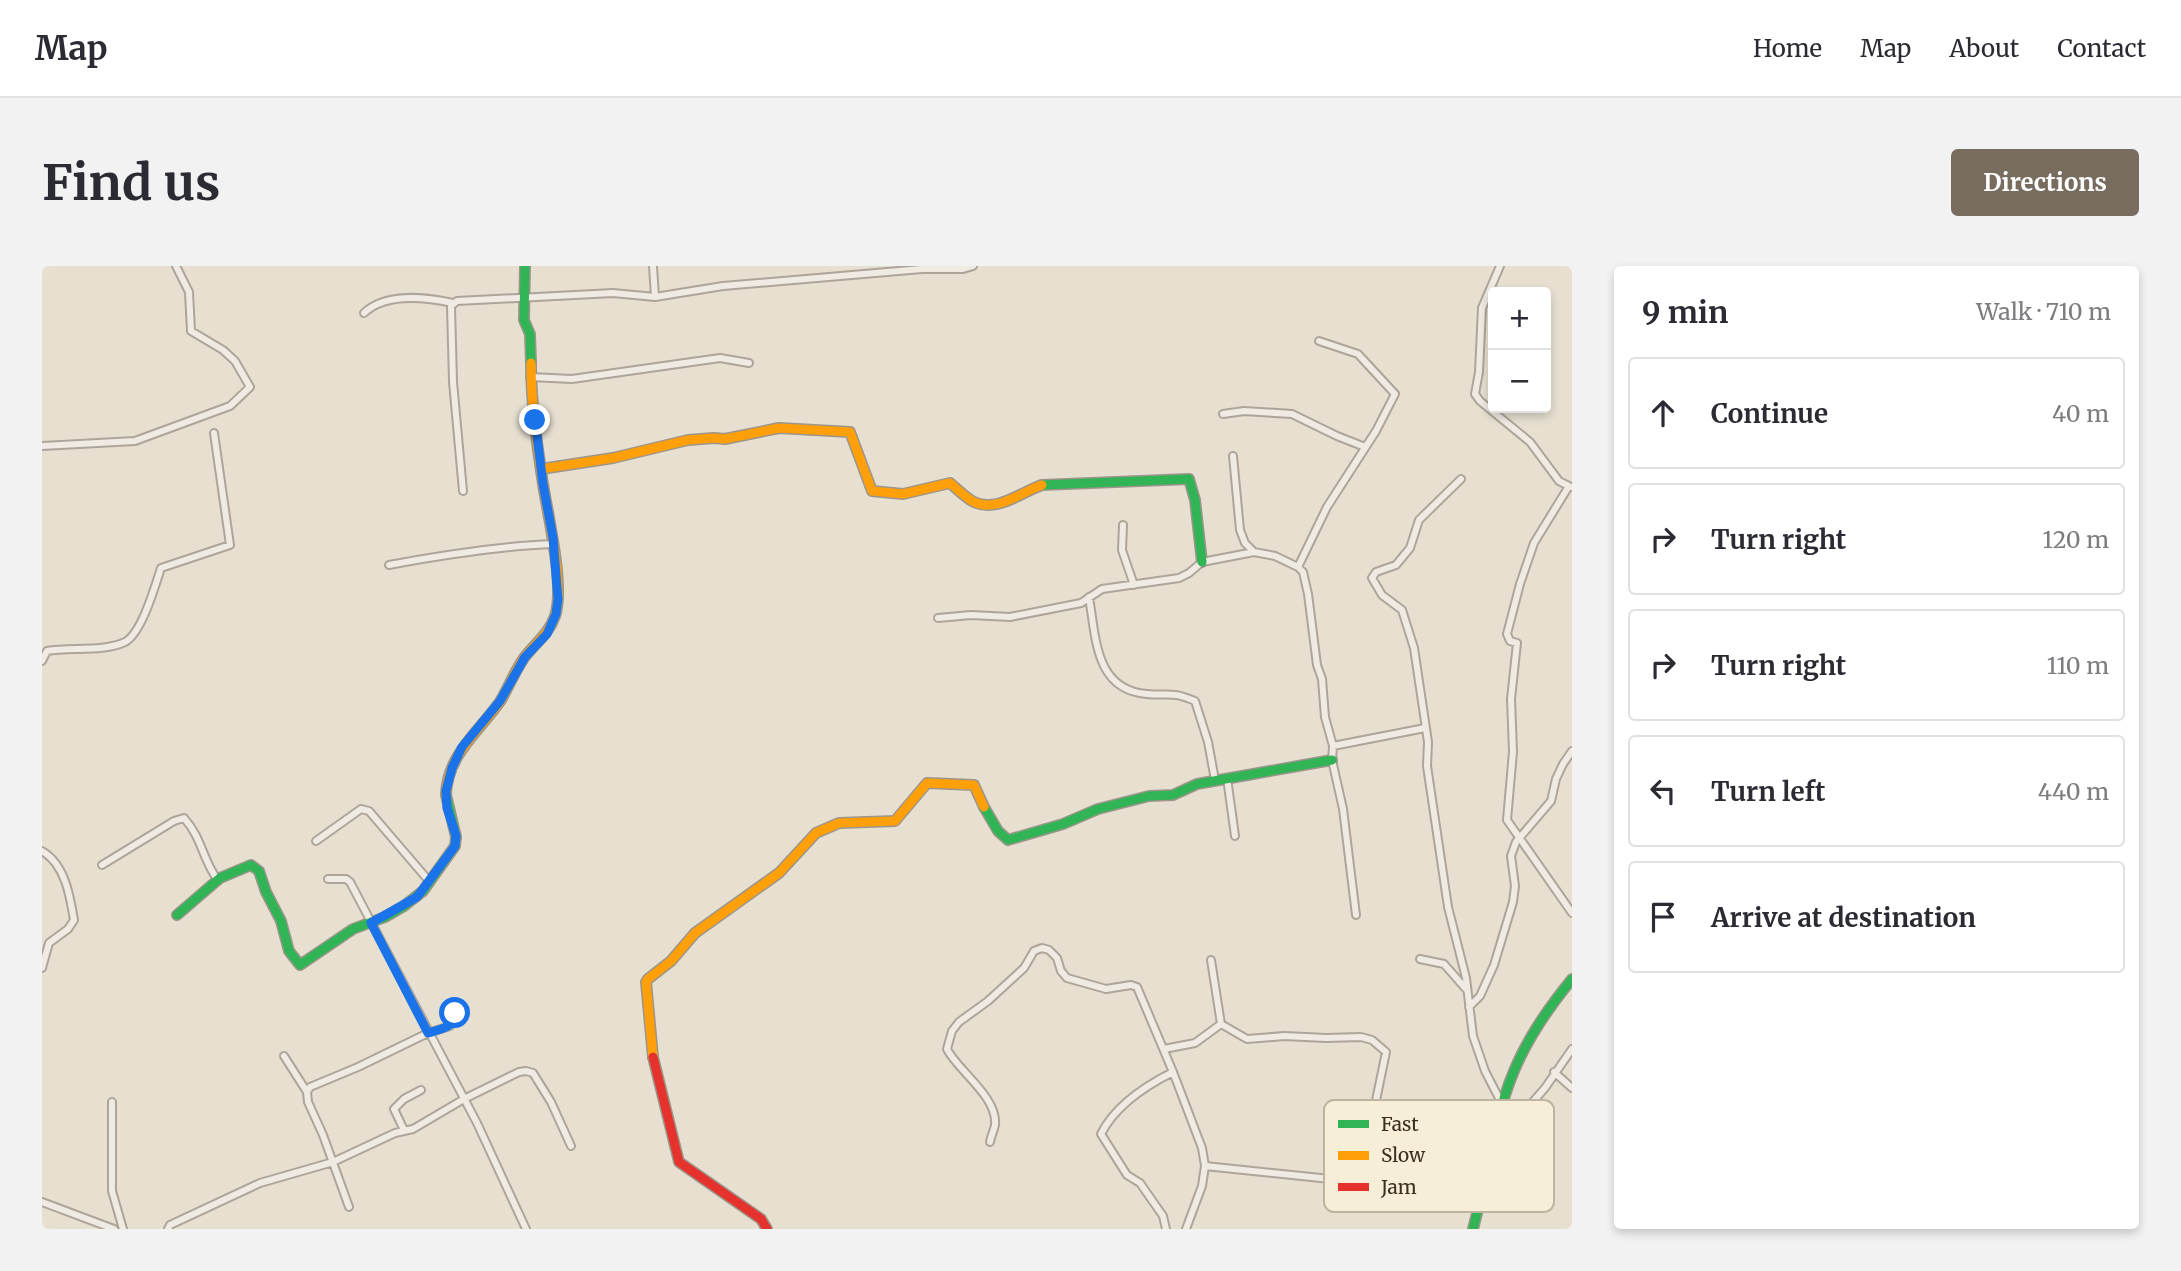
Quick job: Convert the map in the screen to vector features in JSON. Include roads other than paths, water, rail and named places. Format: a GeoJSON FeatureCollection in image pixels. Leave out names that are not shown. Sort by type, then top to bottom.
{"type":"FeatureCollection","features":[{"type":"Feature","properties":{"kind":"main road"},"geometry":{"type":"LineString","coordinates":[[177,915],[217,879],[237,868],[251,865],[259,870],[262,889],[281,921],[293,960],[300,965],[353,929],[371,923],[417,897],[455,846],[456,836],[447,808],[446,791],[452,768],[462,747],[500,701],[525,657],[551,627],[558,599],[530,377],[530,334],[524,320],[525,266]]}},
{"type":"Feature","properties":{"kind":"main road"},"geometry":{"type":"LineString","coordinates":[[541,469],[622,457],[673,443],[717,437],[725,439],[779,428],[850,432],[872,491],[904,494],[950,483],[973,502],[982,505],[992,505],[1018,497],[1045,484],[1118,482],[1168,477],[1188,479],[1195,500],[1202,562]]}},
{"type":"Feature","properties":{"kind":"main road"},"geometry":{"type":"LineString","coordinates":[[767,1229],[761,1219],[679,1162],[650,1046],[647,978],[666,965],[682,944],[696,932],[744,900],[782,870],[800,845],[826,826],[895,821],[927,783],[974,785],[995,828],[1002,838],[1008,840],[1063,824],[1098,809],[1149,796],[1173,795],[1196,784],[1332,760]]}},
{"type":"Feature","properties":{"kind":"main road"},"geometry":{"type":"LineString","coordinates":[[1504,1100],[1524,1049],[1572,979]]}},
{"type":"Feature","properties":{"kind":"street"},"geometry":{"type":"LineString","coordinates":[[42,446],[135,442],[230,406],[250,387],[236,361],[191,331],[189,292],[176,266]]}},
{"type":"Feature","properties":{"kind":"street"},"geometry":{"type":"LineString","coordinates":[[653,266],[655,297]]}},
{"type":"Feature","properties":{"kind":"street"},"geometry":{"type":"LineString","coordinates":[[364,313],[374,304],[388,300],[416,298],[453,303],[499,298],[613,293],[655,297],[723,286],[922,269],[963,269],[973,266]]}},
{"type":"Feature","properties":{"kind":"street"},"geometry":{"type":"LineString","coordinates":[[1500,266],[1482,308],[1475,394],[1530,442],[1559,481],[1570,487],[1534,543],[1522,574],[1507,634],[1510,641],[1517,643],[1511,699],[1513,752],[1507,820],[1572,913]]}},
{"type":"Feature","properties":{"kind":"street"},"geometry":{"type":"LineString","coordinates":[[453,303],[453,382],[463,491]]}},
{"type":"Feature","properties":{"kind":"street"},"geometry":{"type":"LineString","coordinates":[[1298,566],[1328,507],[1376,431],[1395,394],[1358,354],[1319,341]]}},
{"type":"Feature","properties":{"kind":"street"},"geometry":{"type":"LineString","coordinates":[[530,377],[572,379],[720,358],[749,363]]}},
{"type":"Feature","properties":{"kind":"street"},"geometry":{"type":"LineString","coordinates":[[1223,414],[1244,411],[1292,414],[1365,447]]}},
{"type":"Feature","properties":{"kind":"street"},"geometry":{"type":"LineString","coordinates":[[42,662],[47,651],[96,648],[126,642],[139,628],[160,568],[230,545],[214,433]]}},
{"type":"Feature","properties":{"kind":"street"},"geometry":{"type":"LineString","coordinates":[[1233,456],[1241,535],[1254,552]]}},
{"type":"Feature","properties":{"kind":"street"},"geometry":{"type":"LineString","coordinates":[[1461,479],[1419,520],[1410,548],[1396,565],[1376,572],[1372,578],[1382,595],[1402,610],[1414,648],[1428,742],[1427,766],[1448,907],[1461,954],[1473,1036],[1485,1071],[1500,1100]]}},
{"type":"Feature","properties":{"kind":"street"},"geometry":{"type":"LineString","coordinates":[[1124,525],[1122,550],[1135,585]]}},
{"type":"Feature","properties":{"kind":"street"},"geometry":{"type":"LineString","coordinates":[[389,565],[447,554],[553,544]]}},
{"type":"Feature","properties":{"kind":"street"},"geometry":{"type":"LineString","coordinates":[[937,618],[971,615],[1010,617],[1081,603],[1102,589],[1179,578],[1202,562],[1254,552],[1275,556],[1298,566],[1306,580],[1316,656],[1322,679],[1325,718],[1334,746],[1332,760],[1343,809],[1356,915]]}},
{"type":"Feature","properties":{"kind":"street"},"geometry":{"type":"LineString","coordinates":[[1089,597],[1104,670],[1112,680],[1129,691],[1148,694],[1172,692],[1195,701],[1208,742],[1214,780]]}},
{"type":"Feature","properties":{"kind":"street"},"geometry":{"type":"LineString","coordinates":[[1334,746],[1425,728]]}},
{"type":"Feature","properties":{"kind":"street"},"geometry":{"type":"LineString","coordinates":[[1469,1007],[1480,996],[1494,965],[1513,902],[1515,886],[1511,856],[1519,838],[1551,801],[1556,779],[1572,751]]}},
{"type":"Feature","properties":{"kind":"street"},"geometry":{"type":"LineString","coordinates":[[1227,778],[1235,836]]}},
{"type":"Feature","properties":{"kind":"street"},"geometry":{"type":"LineString","coordinates":[[316,841],[361,809],[369,811],[429,881]]}},
{"type":"Feature","properties":{"kind":"street"},"geometry":{"type":"LineString","coordinates":[[102,865],[174,821],[184,818],[202,845],[206,863],[217,879]]}},
{"type":"Feature","properties":{"kind":"street"},"geometry":{"type":"LineString","coordinates":[[42,851],[51,856],[64,877],[74,920],[68,929],[49,943],[42,968]]}},
{"type":"Feature","properties":{"kind":"street"},"geometry":{"type":"LineString","coordinates":[[328,879],[346,879],[350,882],[464,1099],[526,1229]]}},
{"type":"Feature","properties":{"kind":"street"},"geometry":{"type":"LineString","coordinates":[[990,1142],[995,1122],[990,1106],[979,1087],[947,1049],[948,1040],[960,1022],[1024,968],[1034,951],[1042,948],[1049,950],[1056,958],[1067,978],[1106,989],[1131,985],[1137,987],[1202,1148],[1205,1166],[1202,1186],[1186,1229]]}},
{"type":"Feature","properties":{"kind":"street"},"geometry":{"type":"LineString","coordinates":[[1420,959],[1444,964],[1467,990]]}},
{"type":"Feature","properties":{"kind":"street"},"geometry":{"type":"LineString","coordinates":[[1211,960],[1221,1024]]}},
{"type":"Feature","properties":{"kind":"street"},"geometry":{"type":"LineString","coordinates":[[349,1207],[307,1102],[307,1092],[310,1087],[428,1033],[450,1026],[455,1013]]}},
{"type":"Feature","properties":{"kind":"street"},"geometry":{"type":"LineString","coordinates":[[1164,1049],[1195,1043],[1221,1024]]}},
{"type":"Feature","properties":{"kind":"street"},"geometry":{"type":"LineString","coordinates":[[1221,1024],[1247,1039],[1302,1036],[1362,1037],[1372,1040],[1386,1052],[1376,1100]]}},
{"type":"Feature","properties":{"kind":"street"},"geometry":{"type":"LineString","coordinates":[[1534,1100],[1572,1049]]}},
{"type":"Feature","properties":{"kind":"street"},"geometry":{"type":"LineString","coordinates":[[284,1056],[307,1092]]}},
{"type":"Feature","properties":{"kind":"street"},"geometry":{"type":"LineString","coordinates":[[168,1229],[170,1225],[260,1183],[333,1162],[404,1130],[413,1129],[464,1099],[519,1072],[533,1073],[551,1102],[571,1146]]}},
{"type":"Feature","properties":{"kind":"street"},"geometry":{"type":"LineString","coordinates":[[1166,1229],[1163,1216],[1139,1183],[1127,1175],[1101,1134],[1124,1106],[1144,1089],[1173,1072]]}},
{"type":"Feature","properties":{"kind":"street"},"geometry":{"type":"LineString","coordinates":[[1554,1072],[1572,1088]]}},
{"type":"Feature","properties":{"kind":"street"},"geometry":{"type":"LineString","coordinates":[[404,1130],[394,1109],[421,1090]]}},
{"type":"Feature","properties":{"kind":"street"},"geometry":{"type":"LineString","coordinates":[[112,1102],[112,1191],[123,1229]]}},
{"type":"Feature","properties":{"kind":"street"},"geometry":{"type":"LineString","coordinates":[[1205,1166],[1324,1178]]}},
{"type":"Feature","properties":{"kind":"street"},"geometry":{"type":"LineString","coordinates":[[42,1202],[114,1229]]}}]}
